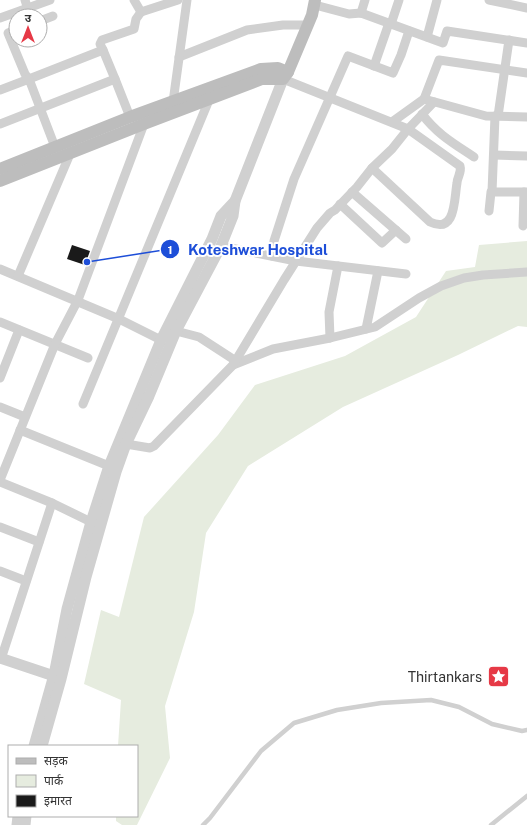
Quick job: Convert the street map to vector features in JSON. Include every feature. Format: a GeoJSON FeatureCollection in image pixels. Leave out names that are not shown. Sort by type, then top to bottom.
{"type":"FeatureCollection","features":[{"type":"Feature","properties":{"kind":"main road"},"geometry":{"type":"LineString","coordinates":[[286,76],[308,26],[315,2]]}},
{"type":"Feature","properties":{"kind":"main road"},"geometry":{"type":"LineString","coordinates":[[0,169],[130,117],[261,68],[278,68],[286,76]]}},
{"type":"Feature","properties":{"kind":"main road"},"geometry":{"type":"LineString","coordinates":[[0,181],[144,124],[262,80],[286,76]]}},
{"type":"Feature","properties":{"kind":"street"},"geometry":{"type":"LineString","coordinates":[[27,8],[50,0]]}},
{"type":"Feature","properties":{"kind":"street"},"geometry":{"type":"LineString","coordinates":[[134,0],[141,12]]}},
{"type":"Feature","properties":{"kind":"street"},"geometry":{"type":"LineString","coordinates":[[130,117],[100,44],[102,40],[134,29],[136,19],[141,12],[178,0]]}},
{"type":"Feature","properties":{"kind":"street"},"geometry":{"type":"LineString","coordinates":[[173,102],[187,0]]}},
{"type":"Feature","properties":{"kind":"street"},"geometry":{"type":"LineString","coordinates":[[361,13],[365,0]]}},
{"type":"Feature","properties":{"kind":"street"},"geometry":{"type":"LineString","coordinates":[[374,66],[399,0]]}},
{"type":"Feature","properties":{"kind":"street"},"geometry":{"type":"LineString","coordinates":[[427,37],[437,0]]}},
{"type":"Feature","properties":{"kind":"street"},"geometry":{"type":"LineString","coordinates":[[489,0],[527,8]]}},
{"type":"Feature","properties":{"kind":"street"},"geometry":{"type":"LineString","coordinates":[[315,2],[349,14],[361,13],[443,43],[447,31],[527,43]]}},
{"type":"Feature","properties":{"kind":"street"},"geometry":{"type":"LineString","coordinates":[[48,18],[53,16]]}},
{"type":"Feature","properties":{"kind":"street"},"geometry":{"type":"LineString","coordinates":[[179,57],[248,30],[283,26],[308,26]]}},
{"type":"Feature","properties":{"kind":"street"},"geometry":{"type":"LineString","coordinates":[[272,256],[274,241],[294,179],[348,56],[393,73],[401,55],[409,30]]}},
{"type":"Feature","properties":{"kind":"street"},"geometry":{"type":"LineString","coordinates":[[490,210],[497,116],[509,40]]}},
{"type":"Feature","properties":{"kind":"street"},"geometry":{"type":"LineString","coordinates":[[14,48],[29,80],[55,147]]}},
{"type":"Feature","properties":{"kind":"street"},"geometry":{"type":"LineString","coordinates":[[0,90],[103,50]]}},
{"type":"Feature","properties":{"kind":"street"},"geometry":{"type":"LineString","coordinates":[[392,122],[424,99],[439,60],[527,73]]}},
{"type":"Feature","properties":{"kind":"street"},"geometry":{"type":"LineString","coordinates":[[34,745],[57,677],[116,472],[126,444],[149,396],[176,331],[221,246],[233,216],[235,201],[286,76],[330,97],[408,129],[460,166],[461,170],[457,182],[456,198],[449,221],[444,225],[436,225],[430,222],[372,168]]}},
{"type":"Feature","properties":{"kind":"street"},"geometry":{"type":"LineString","coordinates":[[0,124],[115,80]]}},
{"type":"Feature","properties":{"kind":"street"},"geometry":{"type":"LineString","coordinates":[[424,99],[486,116],[527,118]]}},
{"type":"Feature","properties":{"kind":"street"},"geometry":{"type":"LineString","coordinates":[[83,404],[209,100]]}},
{"type":"Feature","properties":{"kind":"street"},"geometry":{"type":"LineString","coordinates":[[126,444],[150,448],[154,446],[234,363],[317,228],[352,192],[372,168],[392,149],[408,129],[434,102]]}},
{"type":"Feature","properties":{"kind":"street"},"geometry":{"type":"LineString","coordinates":[[422,114],[432,127],[442,136],[474,157]]}},
{"type":"Feature","properties":{"kind":"street"},"geometry":{"type":"LineString","coordinates":[[92,522],[0,481],[55,344],[78,300],[144,124]]}},
{"type":"Feature","properties":{"kind":"street"},"geometry":{"type":"LineString","coordinates":[[18,276],[70,154]]}},
{"type":"Feature","properties":{"kind":"street"},"geometry":{"type":"LineString","coordinates":[[494,156],[527,156]]}},
{"type":"Feature","properties":{"kind":"street"},"geometry":{"type":"LineString","coordinates":[[352,192],[406,239]]}},
{"type":"Feature","properties":{"kind":"street"},"geometry":{"type":"LineString","coordinates":[[492,192],[525,192],[523,226]]}},
{"type":"Feature","properties":{"kind":"street"},"geometry":{"type":"LineString","coordinates":[[42,745],[57,677],[67,609],[110,466],[161,340],[212,239],[221,216],[235,201]]}},
{"type":"Feature","properties":{"kind":"street"},"geometry":{"type":"LineString","coordinates":[[340,204],[382,243],[396,230]]}},
{"type":"Feature","properties":{"kind":"street"},"geometry":{"type":"LineString","coordinates":[[221,246],[296,261],[406,274]]}},
{"type":"Feature","properties":{"kind":"street"},"geometry":{"type":"LineString","coordinates":[[330,338],[329,312],[338,266]]}},
{"type":"Feature","properties":{"kind":"street"},"geometry":{"type":"LineString","coordinates":[[0,269],[119,318],[161,340]]}},
{"type":"Feature","properties":{"kind":"street"},"geometry":{"type":"LineString","coordinates":[[366,329],[378,271]]}},
{"type":"Feature","properties":{"kind":"street"},"geometry":{"type":"LineString","coordinates":[[234,363],[273,349],[330,338],[375,327],[419,298],[441,286],[470,277],[527,272]]}},
{"type":"Feature","properties":{"kind":"street"},"geometry":{"type":"LineString","coordinates":[[0,322],[88,358]]}},
{"type":"Feature","properties":{"kind":"street"},"geometry":{"type":"LineString","coordinates":[[0,378],[19,330]]}},
{"type":"Feature","properties":{"kind":"street"},"geometry":{"type":"LineString","coordinates":[[176,331],[199,337],[234,363]]}},
{"type":"Feature","properties":{"kind":"street"},"geometry":{"type":"LineString","coordinates":[[0,407],[25,417]]}},
{"type":"Feature","properties":{"kind":"street"},"geometry":{"type":"LineString","coordinates":[[20,430],[110,466]]}},
{"type":"Feature","properties":{"kind":"street"},"geometry":{"type":"LineString","coordinates":[[52,503],[1,658],[57,677]]}},
{"type":"Feature","properties":{"kind":"street"},"geometry":{"type":"LineString","coordinates":[[0,527],[39,542]]}},
{"type":"Feature","properties":{"kind":"street"},"geometry":{"type":"LineString","coordinates":[[0,571],[26,581]]}},
{"type":"Feature","properties":{"kind":"lane"},"geometry":{"type":"LineString","coordinates":[[203,825],[261,751],[294,723],[337,710],[381,703],[431,700],[458,707],[492,724],[522,731],[527,730]]}},
{"type":"Feature","properties":{"kind":"lane"},"geometry":{"type":"LineString","coordinates":[[491,825],[527,796]]}},
{"type":"Feature","properties":{"kind":"green space"},"geometry":{"type":"Polygon","coordinates":[[[527,241],[527,327],[518,326],[343,407],[248,466],[206,533],[194,612],[165,706],[170,758],[137,825],[122,825],[116,821],[116,817],[138,817],[138,745],[118,745],[121,700],[84,684],[101,610],[119,617],[144,517],[218,435],[255,385],[345,356],[416,317],[446,271],[475,267],[479,245],[527,241]]]}},
{"type":"Feature","properties":{"kind":"building"},"geometry":{"type":"Polygon","coordinates":[[[72,245],[90,251],[85,265],[67,259],[72,245]]]}},
{"type":"Feature","properties":{"kind":"place","name":"Koteshwar Hospital"},"geometry":{"type":"Point","coordinates":[87,262]}},
{"type":"Feature","properties":{"kind":"place","name":"Thirtankars"},"geometry":{"type":"Point","coordinates":[498,677]}}]}
